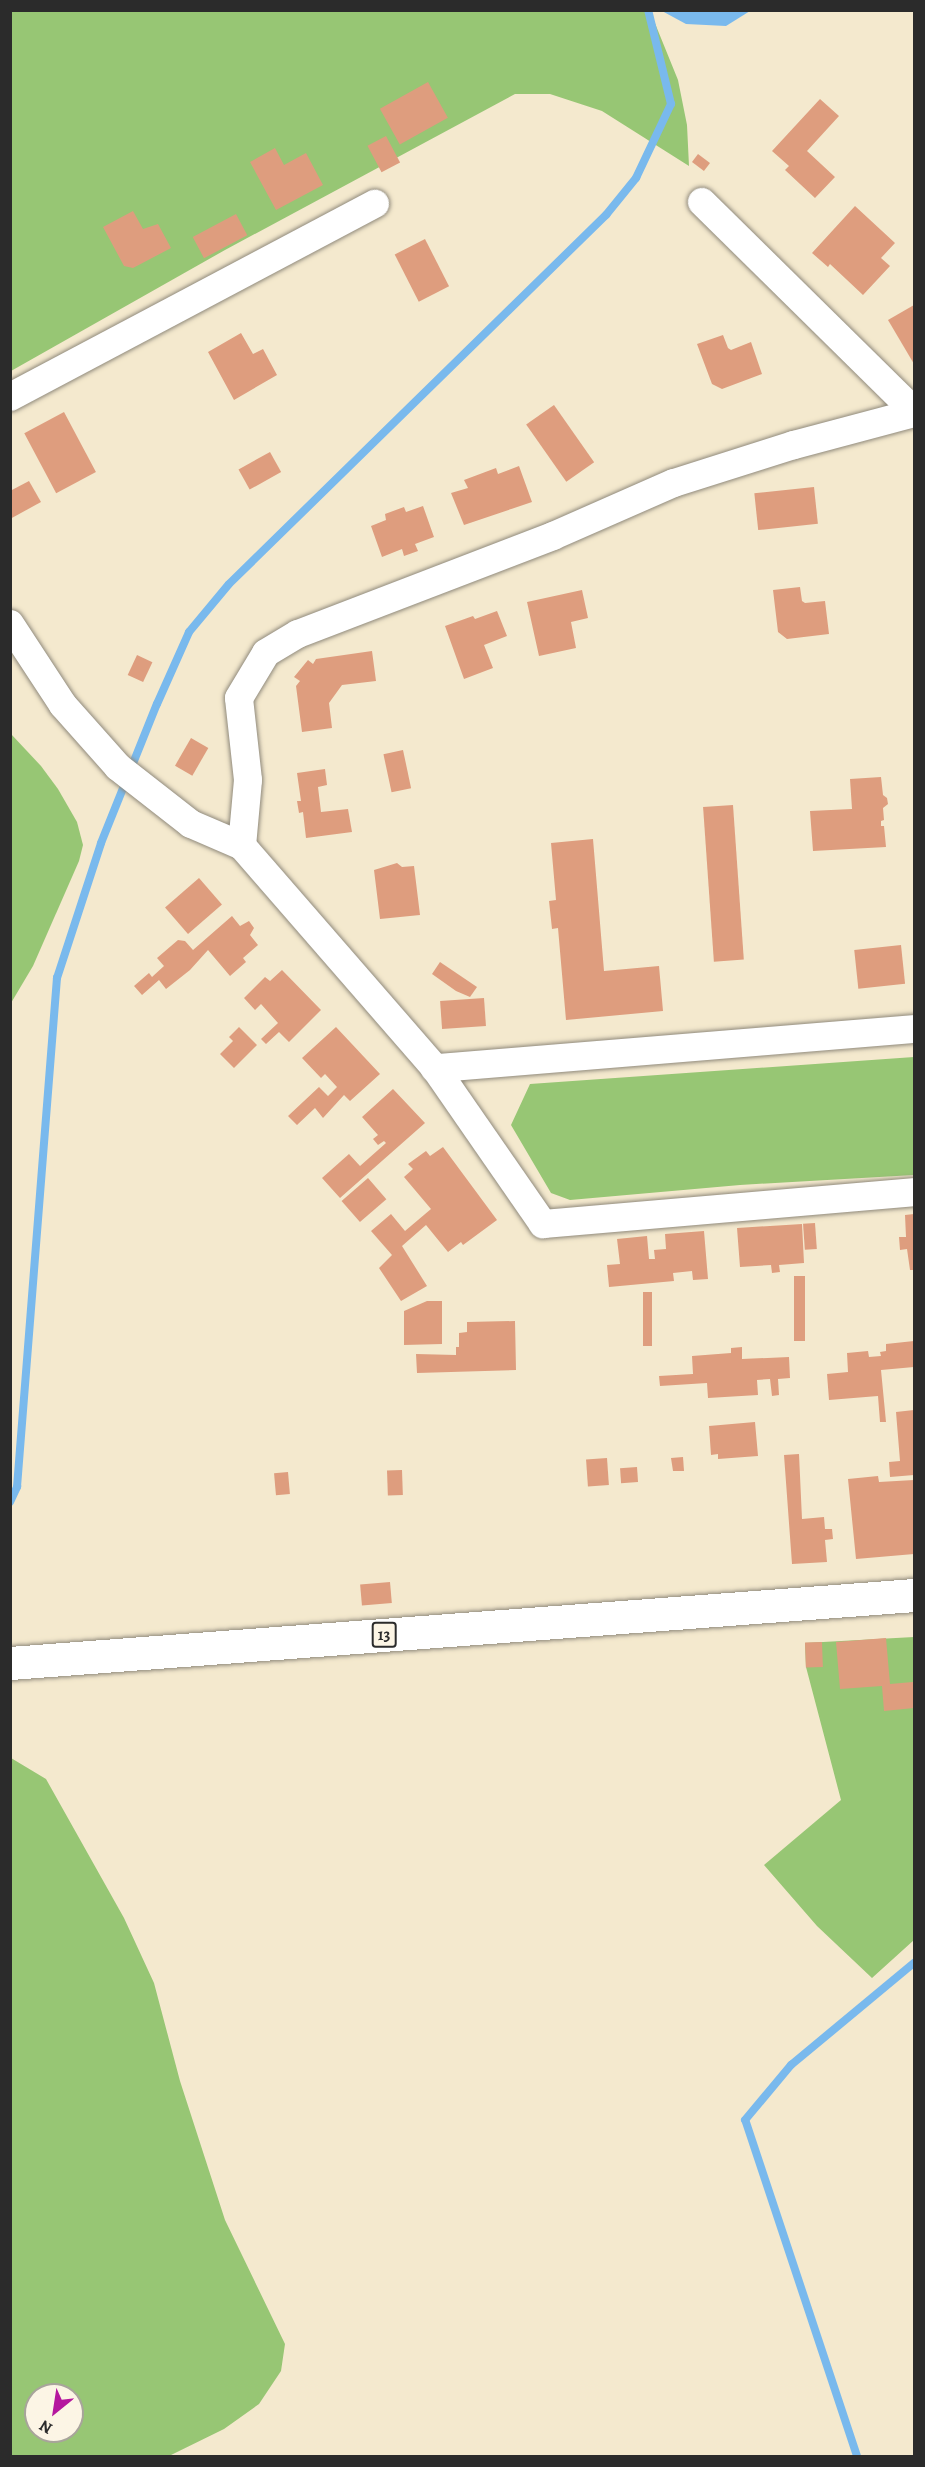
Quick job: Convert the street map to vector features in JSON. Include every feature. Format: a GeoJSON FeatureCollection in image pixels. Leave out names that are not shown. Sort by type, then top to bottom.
{"type":"FeatureCollection","features":[{"type":"Feature","properties":{"kind":"main road","name":"13"},"geometry":{"type":"LineString","coordinates":[[10,1663],[915,1595]]}},
{"type":"Feature","properties":{"kind":"street"},"geometry":{"type":"LineString","coordinates":[[702,202],[915,412]]}},
{"type":"Feature","properties":{"kind":"street"},"geometry":{"type":"LineString","coordinates":[[10,397],[375,204]]}},
{"type":"Feature","properties":{"kind":"street"},"geometry":{"type":"LineString","coordinates":[[242,846],[248,780],[239,698],[266,653],[298,634],[553,536],[674,483],[794,445],[915,412]]}},
{"type":"Feature","properties":{"kind":"street"},"geometry":{"type":"LineString","coordinates":[[10,624],[63,705],[118,767],[191,824],[242,846],[435,1068],[543,1224],[915,1192]]}},
{"type":"Feature","properties":{"kind":"street"},"geometry":{"type":"LineString","coordinates":[[435,1068],[915,1029]]}},
{"type":"Feature","properties":{"kind":"green space"},"geometry":{"type":"Polygon","coordinates":[[[11,11],[650,11],[678,80],[687,125],[689,166],[602,111],[550,94],[515,94],[225,250],[11,371],[11,11]]]}},
{"type":"Feature","properties":{"kind":"green space"},"geometry":{"type":"Polygon","coordinates":[[[11,734],[41,766],[58,789],[77,822],[83,845],[79,861],[33,966],[11,1003],[11,734]]]}},
{"type":"Feature","properties":{"kind":"green space"},"geometry":{"type":"Polygon","coordinates":[[[914,1057],[914,1175],[740,1185],[570,1200],[551,1193],[511,1125],[530,1084],[914,1057]]]}},
{"type":"Feature","properties":{"kind":"green space"},"geometry":{"type":"Polygon","coordinates":[[[914,1637],[914,1940],[872,1978],[817,1926],[764,1865],[841,1800],[806,1667],[805,1643],[914,1637]]]}},
{"type":"Feature","properties":{"kind":"green space"},"geometry":{"type":"Polygon","coordinates":[[[11,1758],[46,1779],[124,1918],[154,1983],[180,2081],[225,2220],[285,2344],[281,2371],[259,2404],[224,2429],[169,2456],[11,2456],[11,1758]]]}},
{"type":"Feature","properties":{"kind":"water"},"geometry":{"type":"Polygon","coordinates":[[[662,11],[750,11],[726,26],[686,24],[662,11]]]}},
{"type":"Feature","properties":{"kind":"building"},"geometry":{"type":"Polygon","coordinates":[[[428,82],[448,118],[400,145],[380,109],[428,82]]]}},
{"type":"Feature","properties":{"kind":"building"},"geometry":{"type":"Polygon","coordinates":[[[820,99],[839,116],[807,151],[835,177],[815,198],[785,170],[789,166],[772,151],[820,99]]]}},
{"type":"Feature","properties":{"kind":"building"},"geometry":{"type":"Polygon","coordinates":[[[386,136],[400,162],[382,172],[367,146],[386,136]]]}},
{"type":"Feature","properties":{"kind":"building"},"geometry":{"type":"Polygon","coordinates":[[[275,148],[284,165],[306,153],[323,185],[276,210],[250,162],[275,148]]]}},
{"type":"Feature","properties":{"kind":"building"},"geometry":{"type":"Polygon","coordinates":[[[698,154],[710,163],[704,171],[692,162],[698,154]]]}},
{"type":"Feature","properties":{"kind":"building"},"geometry":{"type":"Polygon","coordinates":[[[855,206],[895,243],[881,258],[890,266],[863,295],[830,264],[828,267],[812,253],[855,206]]]}},
{"type":"Feature","properties":{"kind":"building"},"geometry":{"type":"Polygon","coordinates":[[[133,211],[143,229],[158,224],[171,248],[133,268],[124,266],[103,227],[133,211]]]}},
{"type":"Feature","properties":{"kind":"building"},"geometry":{"type":"Polygon","coordinates":[[[236,214],[247,235],[204,258],[193,237],[236,214]]]}},
{"type":"Feature","properties":{"kind":"building"},"geometry":{"type":"Polygon","coordinates":[[[425,239],[449,286],[419,302],[395,254],[425,239]]]}},
{"type":"Feature","properties":{"kind":"building"},"geometry":{"type":"Polygon","coordinates":[[[914,305],[914,364],[888,320],[914,305]]]}},
{"type":"Feature","properties":{"kind":"building"},"geometry":{"type":"Polygon","coordinates":[[[241,333],[253,354],[263,349],[277,375],[234,400],[208,352],[241,333]]]}},
{"type":"Feature","properties":{"kind":"building"},"geometry":{"type":"Polygon","coordinates":[[[723,335],[731,350],[751,342],[762,374],[722,389],[712,384],[697,344],[723,335]]]}},
{"type":"Feature","properties":{"kind":"building"},"geometry":{"type":"Polygon","coordinates":[[[554,405],[594,462],[566,482],[526,425],[554,405]]]}},
{"type":"Feature","properties":{"kind":"building"},"geometry":{"type":"Polygon","coordinates":[[[64,412],[96,472],[56,493],[24,433],[64,412]]]}},
{"type":"Feature","properties":{"kind":"building"},"geometry":{"type":"Polygon","coordinates":[[[270,452],[281,472],[250,490],[239,469],[270,452]]]}},
{"type":"Feature","properties":{"kind":"building"},"geometry":{"type":"Polygon","coordinates":[[[519,466],[532,502],[464,525],[451,493],[468,488],[464,480],[496,468],[498,474],[519,466]]]}},
{"type":"Feature","properties":{"kind":"building"},"geometry":{"type":"Polygon","coordinates":[[[29,481],[41,502],[10,519],[10,491],[29,481]]]}},
{"type":"Feature","properties":{"kind":"building"},"geometry":{"type":"Polygon","coordinates":[[[814,487],[818,524],[758,530],[754,493],[814,487]]]}},
{"type":"Feature","properties":{"kind":"building"},"geometry":{"type":"Polygon","coordinates":[[[423,506],[434,537],[415,544],[418,551],[404,556],[402,549],[382,557],[371,526],[386,520],[385,514],[404,507],[406,512],[423,506]]]}},
{"type":"Feature","properties":{"kind":"building"},"geometry":{"type":"Polygon","coordinates":[[[800,587],[802,601],[805,603],[825,601],[829,634],[787,639],[778,632],[773,590],[800,587]]]}},
{"type":"Feature","properties":{"kind":"building"},"geometry":{"type":"Polygon","coordinates":[[[582,590],[588,618],[571,622],[576,648],[539,656],[527,602],[582,590]]]}},
{"type":"Feature","properties":{"kind":"building"},"geometry":{"type":"Polygon","coordinates":[[[497,611],[507,636],[484,645],[493,668],[464,679],[445,626],[473,616],[475,619],[497,611]]]}},
{"type":"Feature","properties":{"kind":"building"},"geometry":{"type":"Polygon","coordinates":[[[372,651],[376,681],[342,685],[329,703],[332,728],[302,732],[296,686],[300,681],[294,677],[308,660],[313,664],[316,659],[372,651]]]}},
{"type":"Feature","properties":{"kind":"building"},"geometry":{"type":"Polygon","coordinates":[[[137,655],[152,662],[143,682],[128,675],[137,655]]]}},
{"type":"Feature","properties":{"kind":"building"},"geometry":{"type":"Polygon","coordinates":[[[191,738],[208,748],[192,776],[175,766],[191,738]]]}},
{"type":"Feature","properties":{"kind":"building"},"geometry":{"type":"Polygon","coordinates":[[[403,750],[411,788],[392,792],[383,754],[403,750]]]}},
{"type":"Feature","properties":{"kind":"building"},"geometry":{"type":"Polygon","coordinates":[[[325,769],[327,785],[318,787],[321,812],[348,809],[352,832],[306,838],[303,812],[299,813],[297,801],[301,801],[297,773],[325,769]]]}},
{"type":"Feature","properties":{"kind":"building"},"geometry":{"type":"Polygon","coordinates":[[[881,777],[883,795],[887,798],[888,804],[883,808],[884,820],[881,821],[881,826],[884,826],[886,847],[813,851],[810,811],[852,809],[850,779],[881,777]]]}},
{"type":"Feature","properties":{"kind":"building"},"geometry":{"type":"Polygon","coordinates":[[[733,805],[744,960],[714,962],[703,807],[733,805]]]}},
{"type":"Feature","properties":{"kind":"building"},"geometry":{"type":"Polygon","coordinates":[[[593,839],[604,971],[659,966],[663,1011],[566,1020],[558,928],[552,929],[549,901],[556,900],[551,843],[593,839]]]}},
{"type":"Feature","properties":{"kind":"building"},"geometry":{"type":"Polygon","coordinates":[[[397,863],[402,867],[414,866],[420,915],[380,919],[374,870],[397,863]]]}},
{"type":"Feature","properties":{"kind":"building"},"geometry":{"type":"Polygon","coordinates":[[[199,878],[222,904],[188,934],[165,908],[199,878]]]}},
{"type":"Feature","properties":{"kind":"building"},"geometry":{"type":"Polygon","coordinates":[[[232,916],[240,926],[249,921],[254,928],[250,935],[258,945],[243,958],[246,962],[230,976],[208,950],[190,970],[166,989],[159,980],[142,995],[134,986],[149,973],[152,977],[164,966],[157,958],[178,940],[185,941],[193,950],[232,916]]]}},
{"type":"Feature","properties":{"kind":"building"},"geometry":{"type":"Polygon","coordinates":[[[901,945],[905,984],[858,989],[854,950],[901,945]]]}},
{"type":"Feature","properties":{"kind":"building"},"geometry":{"type":"Polygon","coordinates":[[[440,962],[477,987],[470,997],[456,991],[432,974],[440,962]]]}},
{"type":"Feature","properties":{"kind":"building"},"geometry":{"type":"Polygon","coordinates":[[[282,970],[321,1010],[289,1042],[279,1032],[266,1044],[261,1039],[278,1023],[261,1004],[255,1010],[244,998],[265,977],[270,981],[282,970]]]}},
{"type":"Feature","properties":{"kind":"building"},"geometry":{"type":"Polygon","coordinates":[[[484,998],[486,1026],[442,1029],[440,1001],[484,998]]]}},
{"type":"Feature","properties":{"kind":"building"},"geometry":{"type":"Polygon","coordinates":[[[239,1027],[257,1045],[234,1068],[220,1054],[233,1041],[229,1037],[239,1027]]]}},
{"type":"Feature","properties":{"kind":"building"},"geometry":{"type":"Polygon","coordinates":[[[336,1027],[380,1074],[350,1101],[344,1095],[323,1118],[315,1108],[297,1125],[288,1116],[319,1087],[328,1096],[337,1087],[325,1074],[321,1078],[302,1058],[336,1027]]]}},
{"type":"Feature","properties":{"kind":"building"},"geometry":{"type":"Polygon","coordinates":[[[393,1089],[425,1123],[340,1198],[322,1178],[349,1154],[360,1166],[386,1143],[384,1141],[378,1145],[373,1139],[378,1135],[362,1117],[393,1089]]]}},
{"type":"Feature","properties":{"kind":"building"},"geometry":{"type":"Polygon","coordinates":[[[443,1147],[497,1220],[463,1245],[461,1242],[448,1252],[426,1225],[402,1246],[427,1286],[401,1301],[379,1268],[392,1255],[371,1231],[391,1214],[405,1231],[431,1209],[404,1177],[413,1169],[408,1164],[426,1151],[430,1156],[443,1147]]]}},
{"type":"Feature","properties":{"kind":"building"},"geometry":{"type":"Polygon","coordinates":[[[368,1178],[386,1199],[360,1222],[342,1201],[368,1178]]]}},
{"type":"Feature","properties":{"kind":"building"},"geometry":{"type":"Polygon","coordinates":[[[914,1214],[914,1270],[910,1270],[907,1249],[900,1250],[899,1237],[906,1237],[905,1215],[914,1214]]]}},
{"type":"Feature","properties":{"kind":"building"},"geometry":{"type":"Polygon","coordinates":[[[815,1223],[817,1249],[805,1250],[803,1224],[815,1223]]]}},
{"type":"Feature","properties":{"kind":"building"},"geometry":{"type":"Polygon","coordinates":[[[802,1224],[804,1263],[779,1265],[780,1272],[772,1273],[771,1265],[740,1267],[737,1228],[802,1224]]]}},
{"type":"Feature","properties":{"kind":"building"},"geometry":{"type":"Polygon","coordinates":[[[704,1231],[708,1279],[693,1280],[692,1271],[673,1273],[674,1281],[609,1287],[607,1265],[620,1264],[617,1239],[647,1236],[649,1259],[655,1259],[654,1250],[666,1249],[665,1234],[704,1231]]]}},
{"type":"Feature","properties":{"kind":"building"},"geometry":{"type":"Polygon","coordinates":[[[794,1276],[805,1276],[805,1341],[794,1341],[794,1276]]]}},
{"type":"Feature","properties":{"kind":"building"},"geometry":{"type":"Polygon","coordinates":[[[643,1292],[652,1292],[652,1346],[643,1346],[643,1292]]]}},
{"type":"Feature","properties":{"kind":"building"},"geometry":{"type":"Polygon","coordinates":[[[427,1301],[442,1301],[442,1344],[404,1345],[404,1311],[427,1301]]]}},
{"type":"Feature","properties":{"kind":"building"},"geometry":{"type":"Polygon","coordinates":[[[515,1321],[516,1370],[417,1373],[416,1354],[456,1355],[456,1347],[459,1347],[459,1333],[467,1332],[467,1322],[515,1321]]]}},
{"type":"Feature","properties":{"kind":"building"},"geometry":{"type":"Polygon","coordinates":[[[914,1341],[914,1367],[881,1370],[886,1422],[880,1422],[878,1396],[829,1400],[827,1374],[848,1372],[847,1353],[868,1351],[869,1357],[881,1356],[880,1352],[886,1351],[886,1344],[914,1341]]]}},
{"type":"Feature","properties":{"kind":"building"},"geometry":{"type":"Polygon","coordinates":[[[742,1347],[742,1359],[789,1357],[790,1378],[778,1379],[779,1395],[772,1396],[770,1379],[757,1380],[758,1395],[708,1398],[707,1383],[660,1386],[659,1376],[693,1374],[692,1356],[731,1353],[731,1348],[742,1347]]]}},
{"type":"Feature","properties":{"kind":"building"},"geometry":{"type":"Polygon","coordinates":[[[914,1410],[914,1475],[890,1477],[889,1462],[900,1461],[896,1412],[914,1410]]]}},
{"type":"Feature","properties":{"kind":"building"},"geometry":{"type":"Polygon","coordinates":[[[755,1422],[758,1456],[718,1459],[718,1454],[711,1455],[709,1426],[755,1422]]]}},
{"type":"Feature","properties":{"kind":"building"},"geometry":{"type":"Polygon","coordinates":[[[799,1454],[802,1519],[824,1517],[825,1529],[832,1529],[833,1539],[825,1540],[827,1562],[792,1564],[784,1455],[799,1454]]]}},
{"type":"Feature","properties":{"kind":"building"},"geometry":{"type":"Polygon","coordinates":[[[683,1457],[684,1471],[673,1471],[671,1458],[683,1457]]]}},
{"type":"Feature","properties":{"kind":"building"},"geometry":{"type":"Polygon","coordinates":[[[607,1458],[609,1485],[588,1486],[586,1459],[607,1458]]]}},
{"type":"Feature","properties":{"kind":"building"},"geometry":{"type":"Polygon","coordinates":[[[637,1467],[638,1482],[621,1483],[620,1468],[637,1467]]]}},
{"type":"Feature","properties":{"kind":"building"},"geometry":{"type":"Polygon","coordinates":[[[402,1470],[403,1495],[388,1496],[387,1471],[402,1470]]]}},
{"type":"Feature","properties":{"kind":"building"},"geometry":{"type":"Polygon","coordinates":[[[288,1472],[290,1494],[276,1495],[274,1473],[288,1472]]]}},
{"type":"Feature","properties":{"kind":"building"},"geometry":{"type":"Polygon","coordinates":[[[878,1476],[879,1482],[914,1480],[914,1554],[856,1559],[848,1479],[878,1476]]]}},
{"type":"Feature","properties":{"kind":"building"},"geometry":{"type":"Polygon","coordinates":[[[390,1582],[392,1603],[362,1606],[360,1585],[390,1582]]]}},
{"type":"Feature","properties":{"kind":"building"},"geometry":{"type":"Polygon","coordinates":[[[886,1638],[890,1684],[913,1682],[914,1708],[884,1711],[882,1686],[840,1689],[836,1642],[886,1638]]]}},
{"type":"Feature","properties":{"kind":"building"},"geometry":{"type":"Polygon","coordinates":[[[822,1642],[823,1667],[806,1668],[805,1643],[822,1642]]]}},
{"type":"Feature","properties":{"kind":"waterway"},"geometry":{"type":"LineString","coordinates":[[10,1502],[17,1487],[57,978],[101,843],[157,704],[189,632],[229,584],[606,215],[636,178],[671,104],[648,10]]}},
{"type":"Feature","properties":{"kind":"waterway"},"geometry":{"type":"LineString","coordinates":[[857,2456],[745,2120],[791,2065],[914,1963]]}}]}
